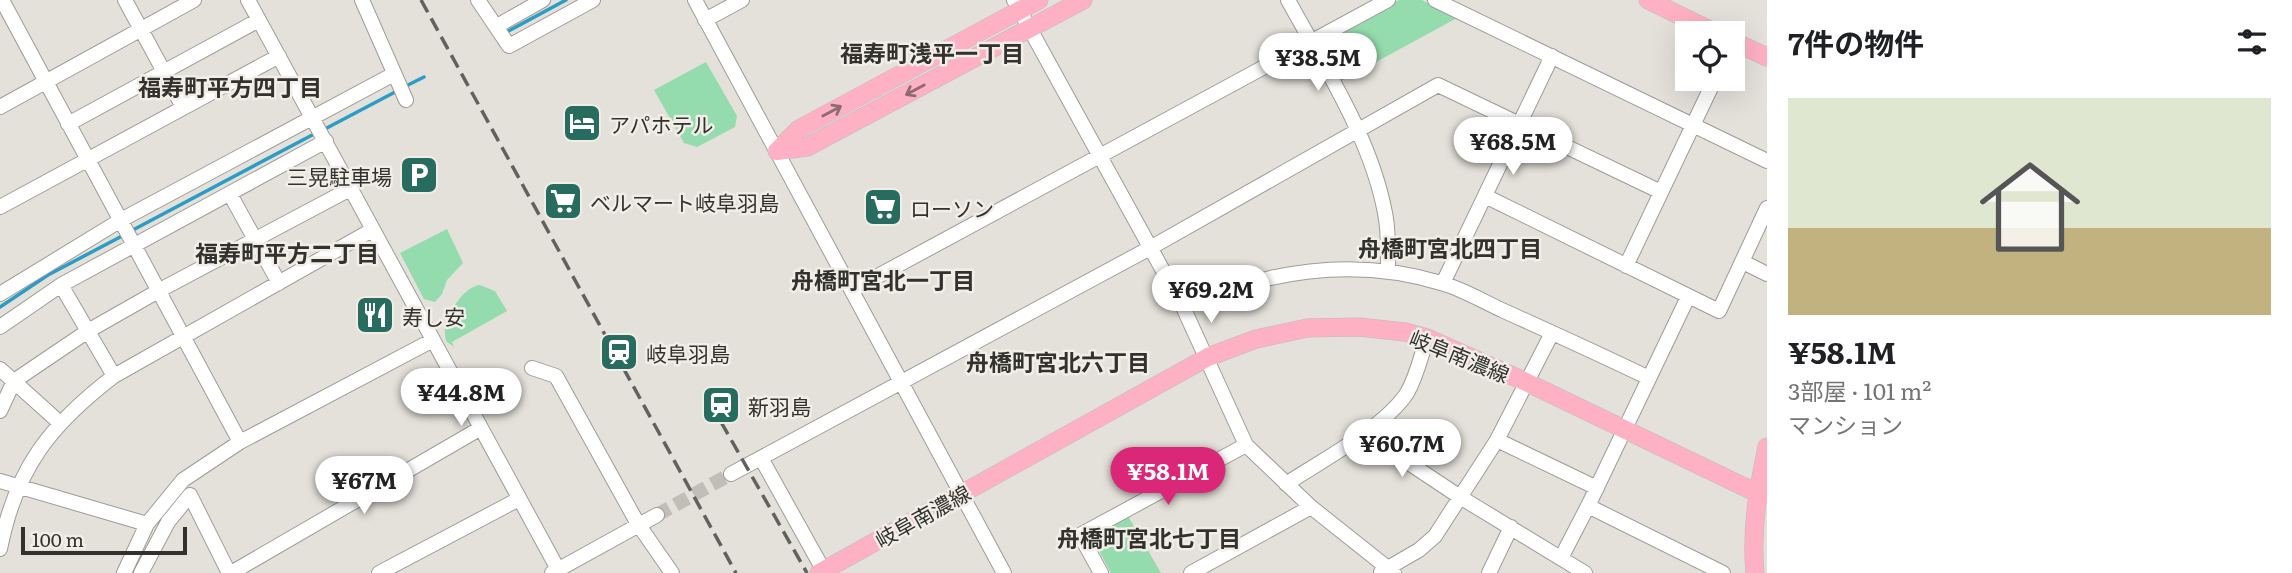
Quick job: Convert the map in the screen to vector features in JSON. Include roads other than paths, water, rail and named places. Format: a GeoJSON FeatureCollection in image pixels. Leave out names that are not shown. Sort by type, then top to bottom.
{"type":"FeatureCollection","features":[{"type":"Feature","properties":{"kind":"main road"},"geometry":{"type":"LineString","coordinates":[[777,151],[799,129],[1017,5],[1039,0]]}},
{"type":"Feature","properties":{"kind":"main road"},"geometry":{"type":"LineString","coordinates":[[777,151],[807,147],[1083,0]]}},
{"type":"Feature","properties":{"kind":"main road"},"geometry":{"type":"LineString","coordinates":[[1648,0],[1691,21]]}},
{"type":"Feature","properties":{"kind":"main road"},"geometry":{"type":"LineString","coordinates":[[1745,47],[1767,57]]}},
{"type":"Feature","properties":{"kind":"main road","name":"岐阜南濃線"},"geometry":{"type":"LineString","coordinates":[[823,572],[1208,358],[1256,339],[1307,328],[1359,327],[1405,332],[1427,338],[1762,493]]}},
{"type":"Feature","properties":{"kind":"main road"},"geometry":{"type":"LineString","coordinates":[[1755,573],[1753,552],[1767,447]]}},
{"type":"Feature","properties":{"kind":"street"},"geometry":{"type":"LineString","coordinates":[[2,0],[240,442]]}},
{"type":"Feature","properties":{"kind":"street"},"geometry":{"type":"LineString","coordinates":[[125,0],[183,107]]}},
{"type":"Feature","properties":{"kind":"street"},"geometry":{"type":"LineString","coordinates":[[0,107],[194,0]]}},
{"type":"Feature","properties":{"kind":"street"},"geometry":{"type":"LineString","coordinates":[[248,0],[557,572],[657,515]]}},
{"type":"Feature","properties":{"kind":"street"},"geometry":{"type":"LineString","coordinates":[[0,294],[122,223],[320,131],[401,88],[362,0]]}},
{"type":"Feature","properties":{"kind":"street"},"geometry":{"type":"LineString","coordinates":[[478,0],[509,46],[593,0]]}},
{"type":"Feature","properties":{"kind":"street"},"geometry":{"type":"LineString","coordinates":[[501,32],[543,0]]}},
{"type":"Feature","properties":{"kind":"street"},"geometry":{"type":"LineString","coordinates":[[695,0],[1004,573]]}},
{"type":"Feature","properties":{"kind":"street"},"geometry":{"type":"LineString","coordinates":[[705,20],[742,0]]}},
{"type":"Feature","properties":{"kind":"street"},"geometry":{"type":"LineString","coordinates":[[1288,0],[1357,130],[1375,172],[1386,215],[1388,272]]}},
{"type":"Feature","properties":{"kind":"street"},"geometry":{"type":"LineString","coordinates":[[852,290],[1388,0]]}},
{"type":"Feature","properties":{"kind":"street"},"geometry":{"type":"LineString","coordinates":[[1435,0],[1767,161]]}},
{"type":"Feature","properties":{"kind":"street"},"geometry":{"type":"LineString","coordinates":[[1017,5],[1183,307],[1246,445],[1311,507],[1387,571],[1419,551],[1435,536],[1497,440],[1552,332]]}},
{"type":"Feature","properties":{"kind":"street"},"geometry":{"type":"LineString","coordinates":[[68,124],[259,20]]}},
{"type":"Feature","properties":{"kind":"street"},"geometry":{"type":"LineString","coordinates":[[0,207],[279,56]]}},
{"type":"Feature","properties":{"kind":"street"},"geometry":{"type":"LineString","coordinates":[[1443,283],[1552,56]]}},
{"type":"Feature","properties":{"kind":"street"},"geometry":{"type":"LineString","coordinates":[[731,474],[1150,248],[1438,85],[1661,192]]}},
{"type":"Feature","properties":{"kind":"street"},"geometry":{"type":"LineString","coordinates":[[1626,266],[1708,91]]}},
{"type":"Feature","properties":{"kind":"street"},"geometry":{"type":"LineString","coordinates":[[0,327],[61,285],[230,194],[320,131]]}},
{"type":"Feature","properties":{"kind":"street"},"geometry":{"type":"LineString","coordinates":[[0,411],[14,381],[89,331],[350,189]]}},
{"type":"Feature","properties":{"kind":"street"},"geometry":{"type":"LineString","coordinates":[[230,194],[279,283]]}},
{"type":"Feature","properties":{"kind":"street"},"geometry":{"type":"LineString","coordinates":[[1485,196],[1719,311],[1767,208]]}},
{"type":"Feature","properties":{"kind":"street"},"geometry":{"type":"LineString","coordinates":[[0,549],[18,486],[47,438],[79,403],[114,376],[372,230]]}},
{"type":"Feature","properties":{"kind":"street"},"geometry":{"type":"LineString","coordinates":[[1743,262],[1767,274]]}},
{"type":"Feature","properties":{"kind":"street"},"geometry":{"type":"LineString","coordinates":[[1183,307],[1215,293],[1290,273],[1321,270],[1388,272],[1443,283],[1649,378]]}},
{"type":"Feature","properties":{"kind":"street"},"geometry":{"type":"LineString","coordinates":[[61,285],[114,376]]}},
{"type":"Feature","properties":{"kind":"street"},"geometry":{"type":"LineString","coordinates":[[1561,558],[1688,297]]}},
{"type":"Feature","properties":{"kind":"street"},"geometry":{"type":"LineString","coordinates":[[1286,484],[1364,432],[1394,408],[1415,379],[1427,338]]}},
{"type":"Feature","properties":{"kind":"street"},"geometry":{"type":"LineString","coordinates":[[124,573],[147,524],[183,480],[240,442],[433,341]]}},
{"type":"Feature","properties":{"kind":"street"},"geometry":{"type":"LineString","coordinates":[[532,368],[556,376],[638,524],[672,573]]}},
{"type":"Feature","properties":{"kind":"street"},"geometry":{"type":"LineString","coordinates":[[0,369],[60,423]]}},
{"type":"Feature","properties":{"kind":"street"},"geometry":{"type":"LineString","coordinates":[[141,573],[168,522],[190,495],[230,573],[481,428]]}},
{"type":"Feature","properties":{"kind":"street"},"geometry":{"type":"LineString","coordinates":[[1364,432],[1460,497],[1585,573]]}},
{"type":"Feature","properties":{"kind":"street"},"geometry":{"type":"LineString","coordinates":[[1497,440],[1597,488]]}},
{"type":"Feature","properties":{"kind":"street"},"geometry":{"type":"LineString","coordinates":[[1101,573],[1080,535],[1246,445]]}},
{"type":"Feature","properties":{"kind":"street"},"geometry":{"type":"LineString","coordinates":[[761,458],[823,572]]}},
{"type":"Feature","properties":{"kind":"street"},"geometry":{"type":"LineString","coordinates":[[0,481],[147,524]]}},
{"type":"Feature","properties":{"kind":"street"},"geometry":{"type":"LineString","coordinates":[[379,573],[519,499]]}},
{"type":"Feature","properties":{"kind":"street"},"geometry":{"type":"LineString","coordinates":[[1588,506],[1723,573]]}},
{"type":"Feature","properties":{"kind":"street"},"geometry":{"type":"LineString","coordinates":[[1191,573],[1311,507]]}},
{"type":"Feature","properties":{"kind":"street"},"geometry":{"type":"LineString","coordinates":[[1489,573],[1511,527]]}},
{"type":"Feature","properties":{"kind":"waterway"},"geometry":{"type":"LineString","coordinates":[[503,34],[566,0]]}},
{"type":"Feature","properties":{"kind":"waterway"},"geometry":{"type":"LineString","coordinates":[[404,87],[424,77]]}},
{"type":"Feature","properties":{"kind":"waterway"},"geometry":{"type":"LineString","coordinates":[[323,130],[397,91]]}},
{"type":"Feature","properties":{"kind":"waterway"},"geometry":{"type":"LineString","coordinates":[[131,231],[316,133]]}},
{"type":"Feature","properties":{"kind":"waterway"},"geometry":{"type":"LineString","coordinates":[[0,307],[48,275],[124,235]]}},
{"type":"Feature","properties":{"kind":"tunnel"},"geometry":{"type":"LineString","coordinates":[[657,515],[731,474]]}},
{"type":"Feature","properties":{"kind":"railway"},"geometry":{"type":"LineString","coordinates":[[421,0],[736,573]]}},
{"type":"Feature","properties":{"kind":"railway"},"geometry":{"type":"LineString","coordinates":[[721,422],[807,573]]}},
{"type":"Feature","properties":{"kind":"place","name":"アパホテル"},"geometry":{"type":"Point","coordinates":[582,123]}},
{"type":"Feature","properties":{"kind":"place","name":"三晃駐車場"},"geometry":{"type":"Point","coordinates":[419,175]}},
{"type":"Feature","properties":{"kind":"place","name":"ベルマート岐阜羽島"},"geometry":{"type":"Point","coordinates":[563,201]}},
{"type":"Feature","properties":{"kind":"place","name":"ローソン"},"geometry":{"type":"Point","coordinates":[883,207]}},
{"type":"Feature","properties":{"kind":"place","name":"寿し安"},"geometry":{"type":"Point","coordinates":[375,315]}},
{"type":"Feature","properties":{"kind":"place","name":"岐阜羽島"},"geometry":{"type":"Point","coordinates":[619,352]}},
{"type":"Feature","properties":{"kind":"place","name":"新羽島"},"geometry":{"type":"Point","coordinates":[721,405]}},
{"type":"Feature","properties":{"kind":"district","name":"福寿町浅平一丁目"},"geometry":{"type":"Point","coordinates":[932,52]}},
{"type":"Feature","properties":{"kind":"district","name":"福寿町平方四丁目"},"geometry":{"type":"Point","coordinates":[230,86]}},
{"type":"Feature","properties":{"kind":"district","name":"舟橋町宮北四丁目"},"geometry":{"type":"Point","coordinates":[1450,247]}},
{"type":"Feature","properties":{"kind":"district","name":"福寿町平方二丁目"},"geometry":{"type":"Point","coordinates":[287,252]}},
{"type":"Feature","properties":{"kind":"district","name":"舟橋町宮北一丁目"},"geometry":{"type":"Point","coordinates":[883,279]}},
{"type":"Feature","properties":{"kind":"district","name":"舟橋町宮北六丁目"},"geometry":{"type":"Point","coordinates":[1058,361]}},
{"type":"Feature","properties":{"kind":"district","name":"舟橋町宮北七丁目"},"geometry":{"type":"Point","coordinates":[1149,537]}}]}
